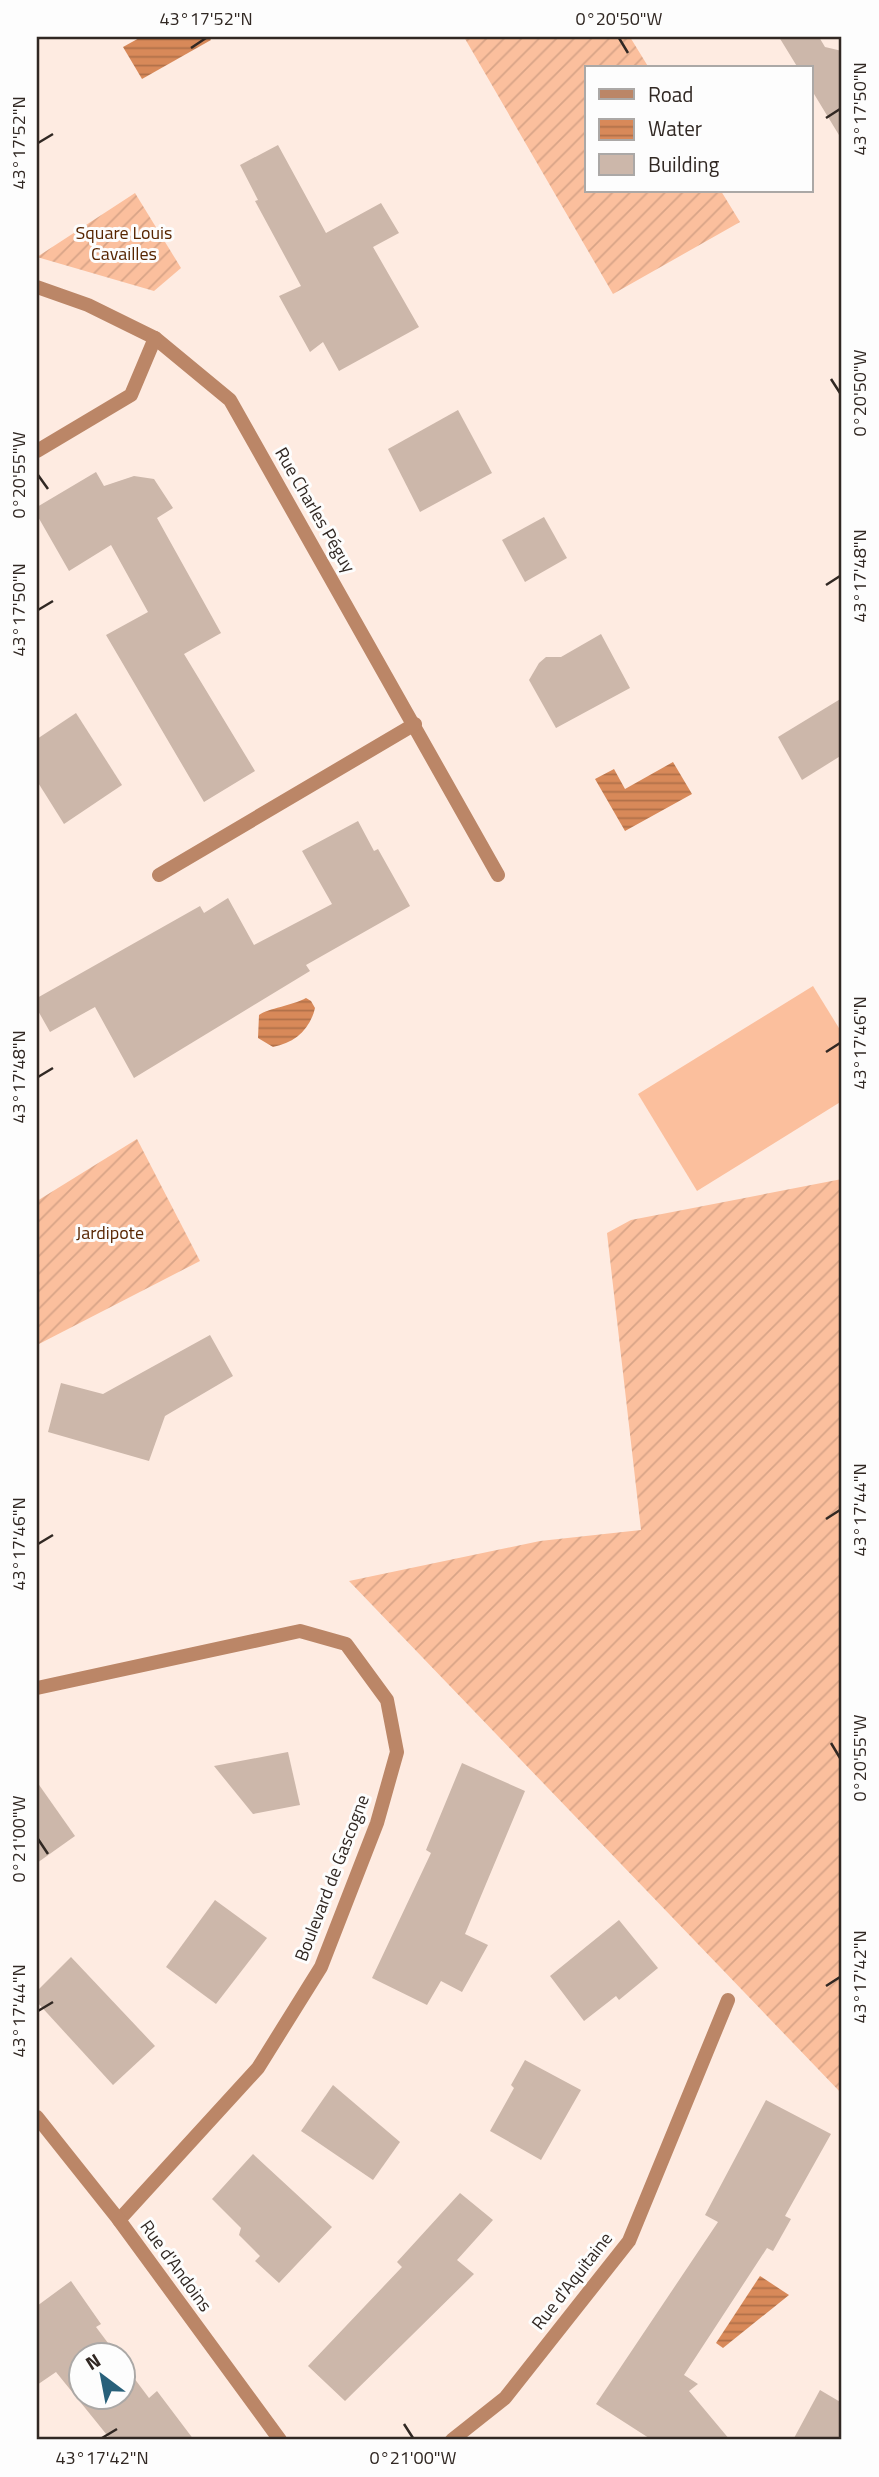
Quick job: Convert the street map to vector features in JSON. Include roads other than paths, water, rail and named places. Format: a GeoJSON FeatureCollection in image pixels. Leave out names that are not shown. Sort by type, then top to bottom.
{"type":"FeatureCollection","features":[{"type":"Feature","properties":{"kind":"street","name":"Rue Charles Péguy"},"geometry":{"type":"LineString","coordinates":[[37,288],[88,305],[155,338],[230,400],[498,875]]}},
{"type":"Feature","properties":{"kind":"street"},"geometry":{"type":"LineString","coordinates":[[37,451],[131,396],[155,338]]}},
{"type":"Feature","properties":{"kind":"street"},"geometry":{"type":"LineString","coordinates":[[159,875],[415,724]]}},
{"type":"Feature","properties":{"kind":"street","name":"Boulevard de Gascogne"},"geometry":{"type":"LineString","coordinates":[[37,1688],[300,1631],[346,1644],[387,1700],[397,1752],[377,1823],[321,1967],[258,2068],[119,2220]]}},
{"type":"Feature","properties":{"kind":"street","name":"Rue d'Aquitaine"},"geometry":{"type":"LineString","coordinates":[[452,2440],[505,2398],[629,2241],[728,2000]]}},
{"type":"Feature","properties":{"kind":"street","name":"Rue d'Andoins"},"geometry":{"type":"LineString","coordinates":[[37,2117],[119,2220],[280,2440]]}},
{"type":"Feature","properties":{"kind":"water"},"geometry":{"type":"Polygon","coordinates":[[[141,37],[209,37],[211,40],[142,79],[123,47],[141,37]]]}},
{"type":"Feature","properties":{"kind":"water"},"geometry":{"type":"Polygon","coordinates":[[[673,762],[692,794],[625,831],[595,779],[614,769],[625,789],[673,762]]]}},
{"type":"Feature","properties":{"kind":"water"},"geometry":{"type":"Polygon","coordinates":[[[306,998],[315,1008],[313,1016],[305,1029],[294,1039],[273,1047],[258,1038],[259,1015],[306,998]]]}},
{"type":"Feature","properties":{"kind":"water"},"geometry":{"type":"Polygon","coordinates":[[[760,2276],[789,2295],[723,2348],[716,2343],[760,2276]]]}},
{"type":"Feature","properties":{"kind":"park label","name":"Square Louis Cavailles"},"geometry":{"type":"Point","coordinates":[124,243]}},
{"type":"Feature","properties":{"kind":"park label","name":"Jardipote"},"geometry":{"type":"Point","coordinates":[110,1233]}}]}
